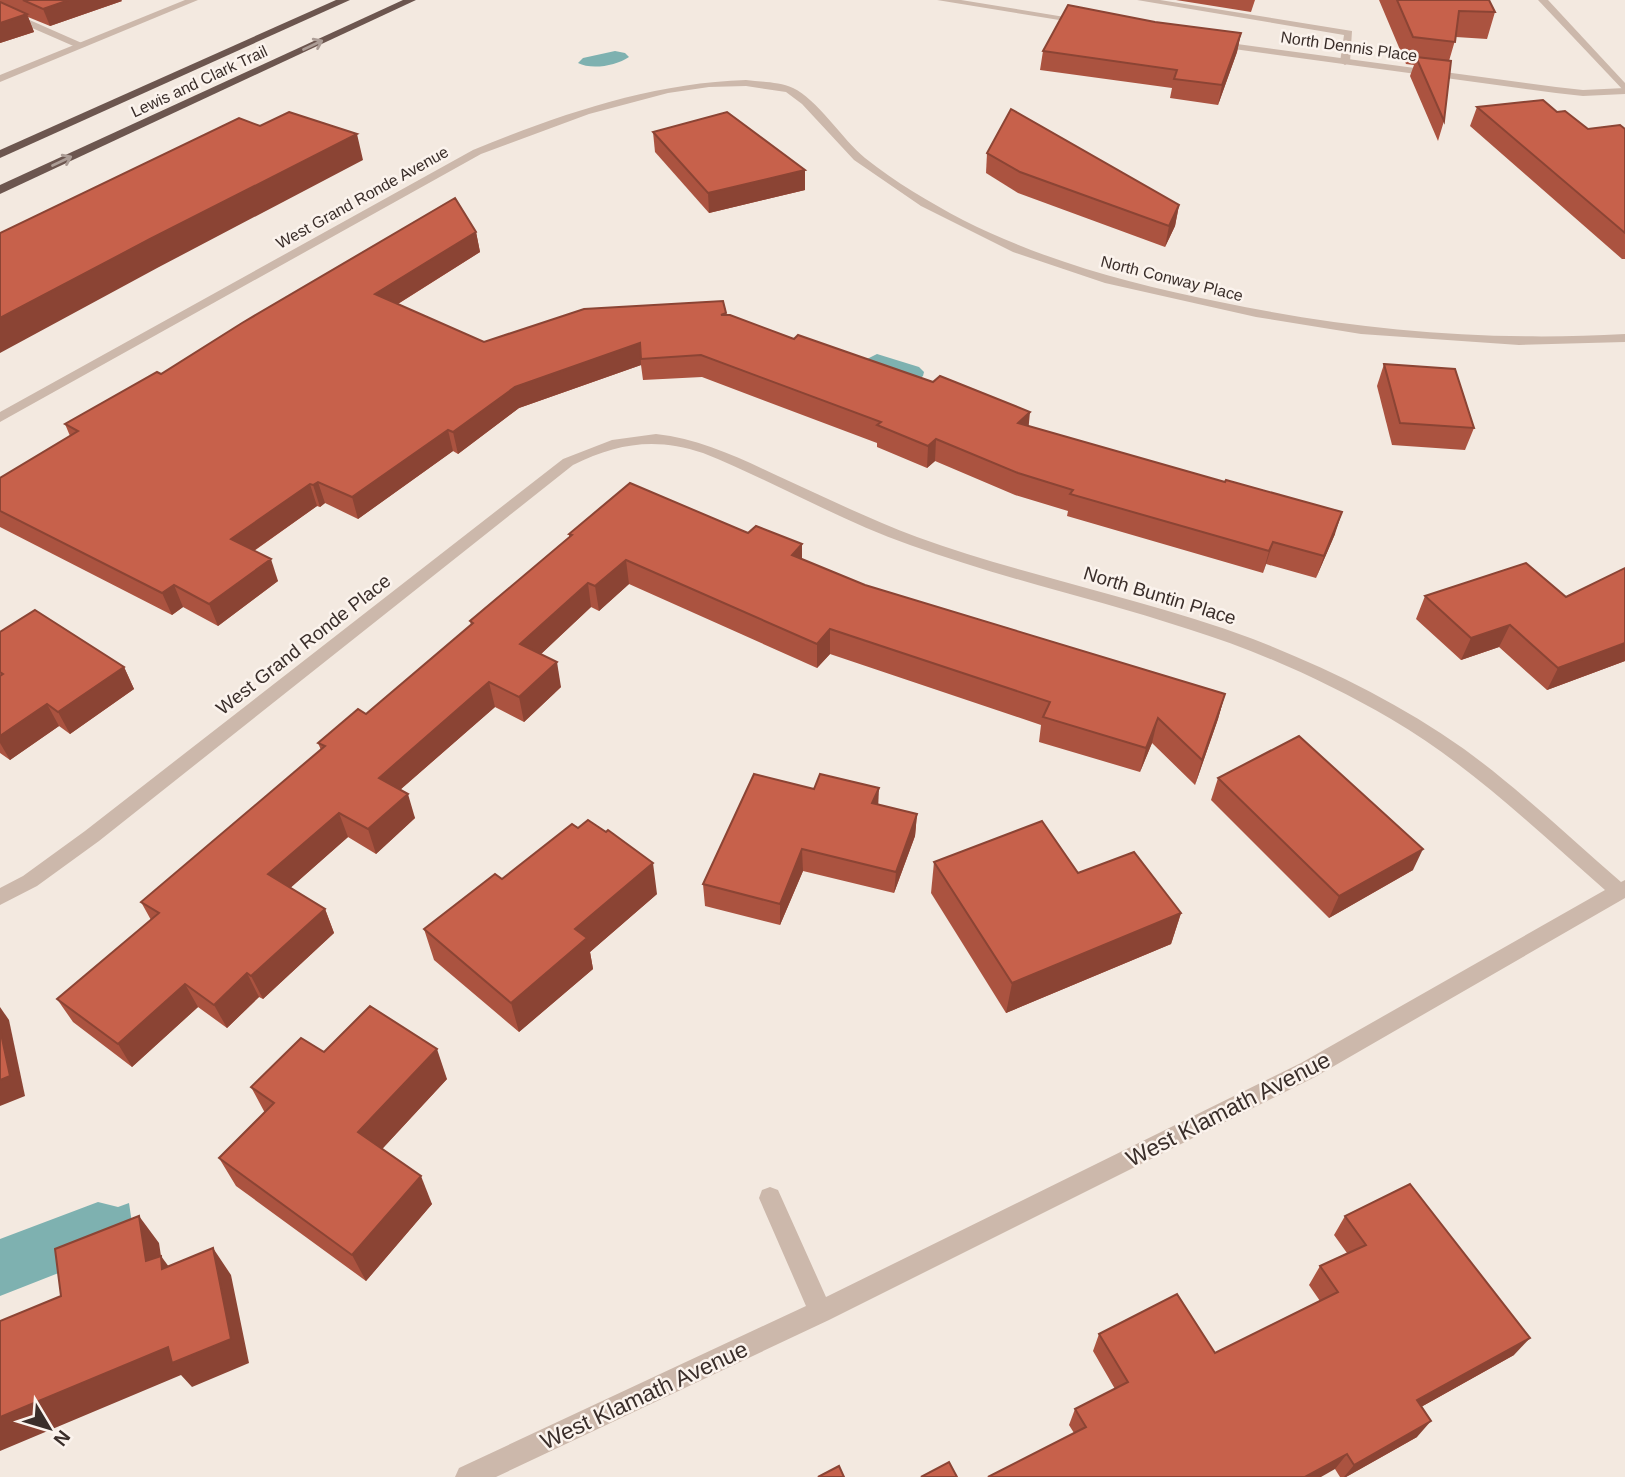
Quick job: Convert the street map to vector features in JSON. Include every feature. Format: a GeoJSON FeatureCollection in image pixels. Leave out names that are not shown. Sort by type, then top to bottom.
{"type":"FeatureCollection","features":[{"type":"Feature","properties":{"kind":"highway","name":"Lewis and Clark Trail"},"geometry":{"type":"LineString","coordinates":[[0,154],[345,0]]}},
{"type":"Feature","properties":{"kind":"highway","name":"Lewis and Clark Trail"},"geometry":{"type":"LineString","coordinates":[[0,190],[411,0]]}},
{"type":"Feature","properties":{"kind":"street"},"geometry":{"type":"LineString","coordinates":[[0,79],[193,0]]}},
{"type":"Feature","properties":{"kind":"street"},"geometry":{"type":"LineString","coordinates":[[942,0],[1090,22]]}},
{"type":"Feature","properties":{"kind":"street"},"geometry":{"type":"LineString","coordinates":[[1142,0],[1349,33],[1345,62]]}},
{"type":"Feature","properties":{"kind":"street"},"geometry":{"type":"LineString","coordinates":[[1543,0],[1625,90]]}},
{"type":"Feature","properties":{"kind":"street"},"geometry":{"type":"LineString","coordinates":[[0,9],[81,46]]}},
{"type":"Feature","properties":{"kind":"street","name":"North Dennis Place"},"geometry":{"type":"LineString","coordinates":[[1208,43],[1556,90],[1583,93],[1625,90]]}},
{"type":"Feature","properties":{"kind":"street","name":"West Grand Ronde Avenue"},"geometry":{"type":"LineString","coordinates":[[0,418],[477,152],[555,121],[648,95],[726,83],[768,85]]}},
{"type":"Feature","properties":{"kind":"street","name":"North Conway Place"},"geometry":{"type":"LineString","coordinates":[[768,85],[780,87],[802,97],[836,138],[869,167],[961,223],[1053,261],[1139,289],[1247,313],[1332,327],[1422,337],[1504,342],[1625,338]]}},
{"type":"Feature","properties":{"kind":"street","name":"North Buntin Place"},"geometry":{"type":"LineString","coordinates":[[637,440],[667,439],[705,447],[858,519],[912,541],[1040,582],[1196,625],[1272,653],[1402,717],[1453,751],[1622,890]]}},
{"type":"Feature","properties":{"kind":"street","name":"West Grand Ronde Place"},"geometry":{"type":"LineString","coordinates":[[0,897],[30,881],[92,836],[568,462],[601,445],[637,440]]}},
{"type":"Feature","properties":{"kind":"street","name":"West Klamath Avenue"},"geometry":{"type":"LineString","coordinates":[[468,1477],[821,1312],[1308,1070],[1622,890]]}},
{"type":"Feature","properties":{"kind":"street"},"geometry":{"type":"LineString","coordinates":[[770,1198],[821,1312]]}},
{"type":"Feature","properties":{"kind":"water"},"geometry":{"type":"Polygon","coordinates":[[[615,51],[625,53],[629,57],[604,66],[578,63],[583,58],[615,51]]]}},
{"type":"Feature","properties":{"kind":"water"},"geometry":{"type":"Polygon","coordinates":[[[877,354],[919,367],[924,372],[923,376],[919,379],[865,360],[877,354]]]}},
{"type":"Feature","properties":{"kind":"water"},"geometry":{"type":"Polygon","coordinates":[[[98,1202],[118,1207],[129,1203],[133,1230],[107,1254],[0,1296],[0,1239],[98,1202]]]}},
{"type":"Feature","properties":{"kind":"building"},"geometry":{"type":"Polygon","coordinates":[[[23,0],[69,0],[43,9],[23,0]]]}},
{"type":"Feature","properties":{"kind":"building"},"geometry":{"type":"Polygon","coordinates":[[[1397,0],[1489,0],[1495,12],[1459,11],[1455,42],[1413,37],[1397,0]]]}},
{"type":"Feature","properties":{"kind":"building"},"geometry":{"type":"Polygon","coordinates":[[[0,2],[27,14],[0,23],[0,2]]]}},
{"type":"Feature","properties":{"kind":"building"},"geometry":{"type":"Polygon","coordinates":[[[1068,5],[1155,22],[1241,33],[1222,85],[1174,79],[1177,70],[1043,51],[1068,5]]]}},
{"type":"Feature","properties":{"kind":"building"},"geometry":{"type":"Polygon","coordinates":[[[1416,57],[1451,61],[1444,121],[1416,57]]]}},
{"type":"Feature","properties":{"kind":"building"},"geometry":{"type":"Polygon","coordinates":[[[1543,100],[1557,112],[1565,111],[1588,129],[1620,125],[1625,129],[1625,233],[1477,107],[1543,100]]]}},
{"type":"Feature","properties":{"kind":"building"},"geometry":{"type":"Polygon","coordinates":[[[1011,109],[1179,205],[1169,226],[1020,172],[987,153],[1011,109]]]}},
{"type":"Feature","properties":{"kind":"building"},"geometry":{"type":"Polygon","coordinates":[[[289,112],[357,134],[0,318],[0,233],[239,118],[260,126],[289,112]]]}},
{"type":"Feature","properties":{"kind":"building"},"geometry":{"type":"Polygon","coordinates":[[[727,112],[805,170],[708,193],[653,132],[727,112]]]}},
{"type":"Feature","properties":{"kind":"building"},"geometry":{"type":"Polygon","coordinates":[[[455,198],[476,232],[375,294],[484,342],[584,309],[723,301],[726,313],[721,315],[730,315],[794,339],[798,335],[933,382],[940,376],[1030,412],[1018,423],[1342,512],[1324,556],[1273,542],[1269,551],[1070,494],[1073,490],[1018,473],[936,439],[928,446],[877,425],[881,422],[701,355],[641,359],[640,343],[515,387],[453,432],[448,430],[352,497],[318,482],[310,484],[231,539],[271,559],[209,604],[174,585],[162,593],[0,511],[0,478],[78,431],[65,424],[157,372],[161,374],[242,323],[455,198]]]}},
{"type":"Feature","properties":{"kind":"building"},"geometry":{"type":"Polygon","coordinates":[[[1384,364],[1455,369],[1474,428],[1400,423],[1384,364]]]}},
{"type":"Feature","properties":{"kind":"building"},"geometry":{"type":"Polygon","coordinates":[[[630,483],[748,533],[756,526],[802,544],[792,555],[865,585],[1225,694],[1202,760],[1158,718],[1146,748],[1043,717],[1050,702],[830,629],[817,644],[626,560],[595,586],[588,583],[520,644],[557,662],[519,697],[489,682],[379,778],[408,794],[368,829],[339,813],[268,874],[325,909],[251,976],[247,973],[214,1005],[185,984],[118,1044],[57,999],[159,913],[141,902],[325,746],[318,743],[358,709],[366,714],[630,483]]]}},
{"type":"Feature","properties":{"kind":"building"},"geometry":{"type":"Polygon","coordinates":[[[1526,563],[1566,597],[1625,568],[1625,643],[1558,668],[1510,625],[1471,638],[1425,596],[1526,563]]]}},
{"type":"Feature","properties":{"kind":"building"},"geometry":{"type":"Polygon","coordinates":[[[35,610],[124,667],[58,712],[47,704],[0,736],[0,676],[3,674],[0,672],[0,632],[35,610]]]}},
{"type":"Feature","properties":{"kind":"building"},"geometry":{"type":"Polygon","coordinates":[[[1299,736],[1423,849],[1339,896],[1218,778],[1299,736]]]}},
{"type":"Feature","properties":{"kind":"building"},"geometry":{"type":"Polygon","coordinates":[[[754,774],[814,789],[820,774],[879,788],[872,803],[917,814],[896,872],[802,849],[780,904],[703,884],[754,774]]]}},
{"type":"Feature","properties":{"kind":"building"},"geometry":{"type":"Polygon","coordinates":[[[588,820],[606,832],[608,830],[653,863],[575,929],[587,938],[511,1003],[424,929],[495,874],[502,879],[572,824],[578,828],[588,820]]]}},
{"type":"Feature","properties":{"kind":"building"},"geometry":{"type":"Polygon","coordinates":[[[1042,821],[1078,873],[1134,852],[1181,913],[1012,983],[934,862],[1042,821]]]}},
{"type":"Feature","properties":{"kind":"building"},"geometry":{"type":"Polygon","coordinates":[[[370,1006],[437,1049],[358,1132],[421,1176],[352,1255],[219,1158],[274,1103],[251,1087],[301,1038],[324,1052],[370,1006]]]}},
{"type":"Feature","properties":{"kind":"building"},"geometry":{"type":"Polygon","coordinates":[[[0,1029],[10,1076],[0,1080],[0,1029]]]}},
{"type":"Feature","properties":{"kind":"building"},"geometry":{"type":"Polygon","coordinates":[[[1410,1184],[1530,1338],[1417,1400],[1431,1421],[1354,1465],[1347,1454],[1305,1477],[988,1477],[1086,1427],[1075,1409],[1128,1382],[1099,1334],[1177,1294],[1215,1353],[1338,1292],[1320,1266],[1366,1245],[1345,1216],[1410,1184]]]}},
{"type":"Feature","properties":{"kind":"building"},"geometry":{"type":"Polygon","coordinates":[[[139,1216],[146,1261],[161,1256],[162,1269],[213,1248],[231,1339],[172,1363],[168,1347],[0,1417],[0,1321],[61,1296],[55,1249],[139,1216]]]}},
{"type":"Feature","properties":{"kind":"building"},"geometry":{"type":"Polygon","coordinates":[[[949,1462],[957,1477],[921,1477],[949,1462]]]}},
{"type":"Feature","properties":{"kind":"building"},"geometry":{"type":"Polygon","coordinates":[[[839,1466],[844,1477],[818,1477],[839,1466]]]}}]}
